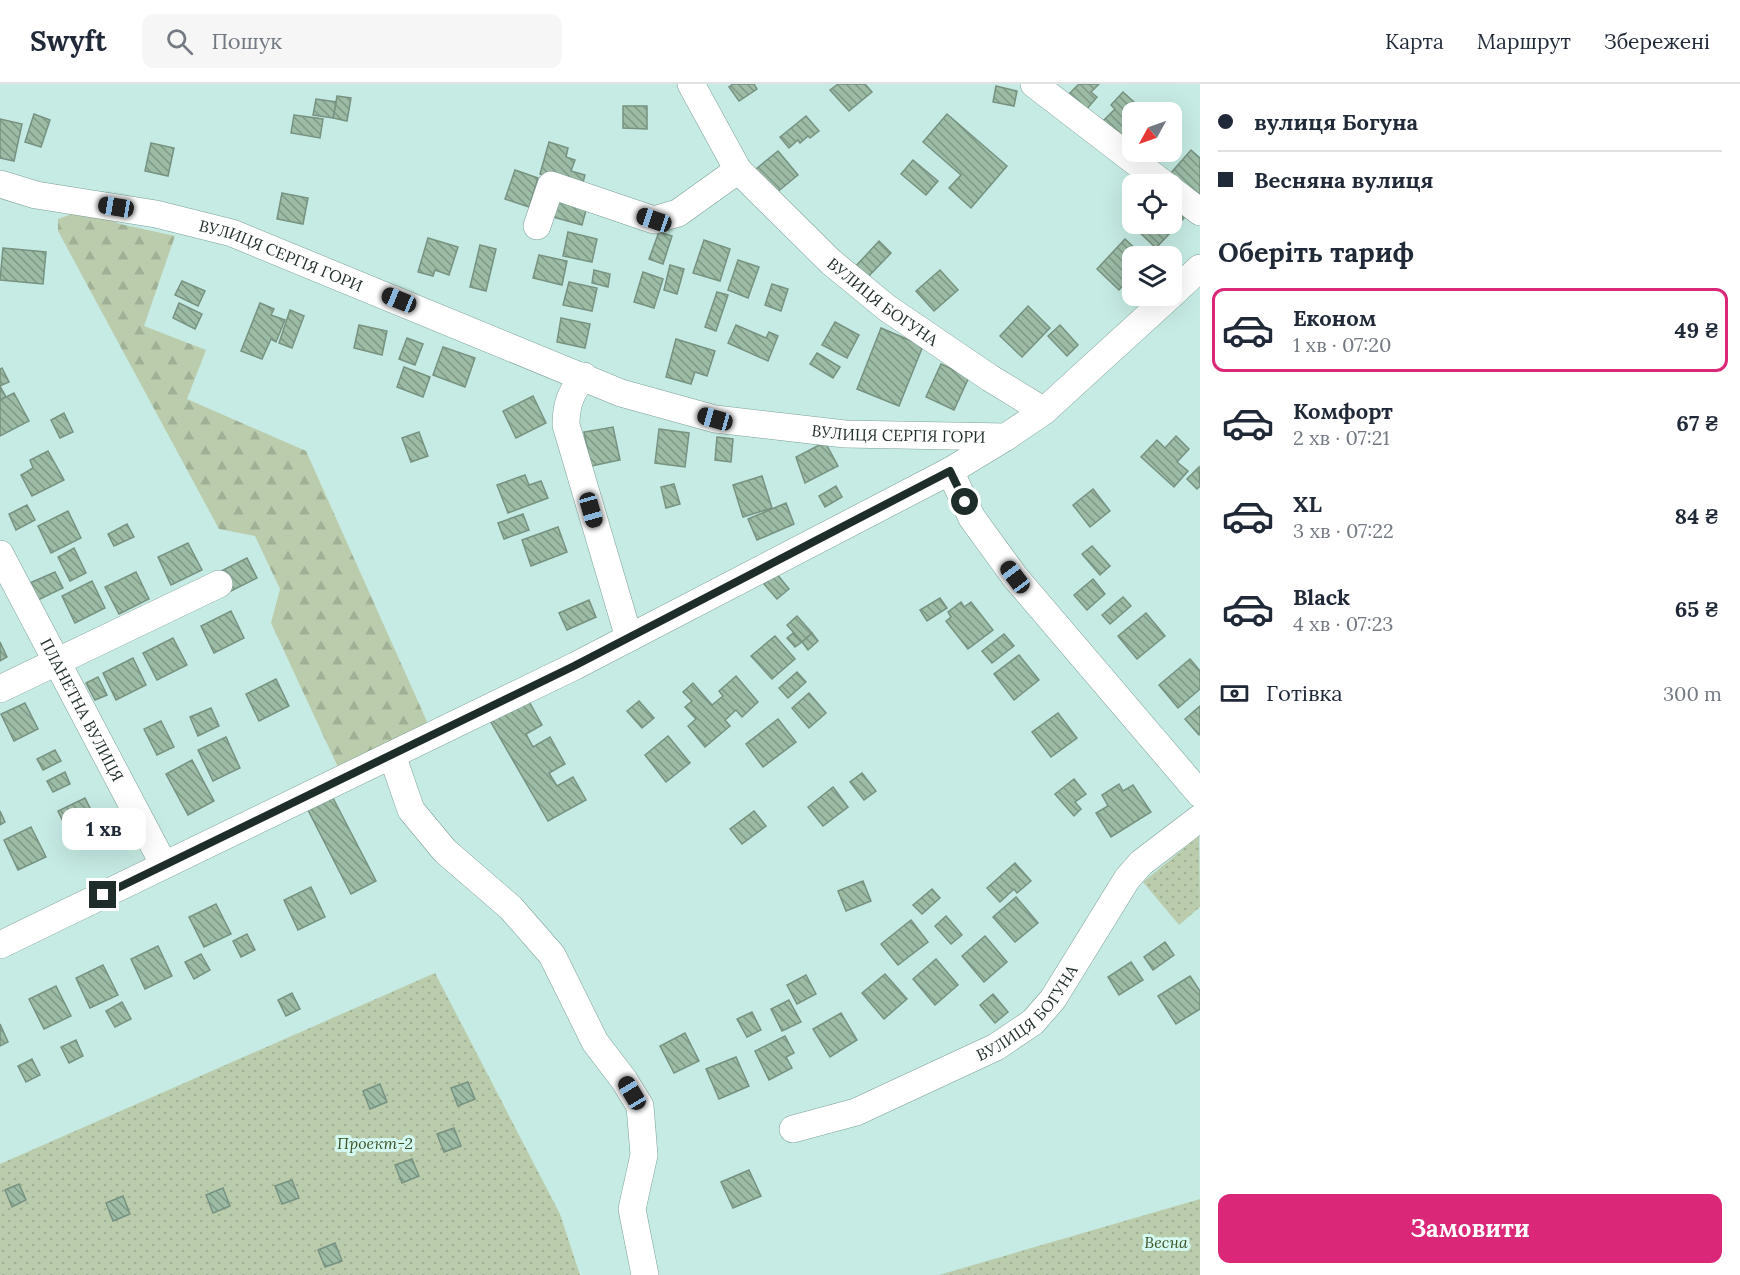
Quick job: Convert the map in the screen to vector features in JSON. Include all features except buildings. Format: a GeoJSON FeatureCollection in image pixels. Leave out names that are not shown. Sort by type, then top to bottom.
{"type":"FeatureCollection","features":[{"type":"Feature","properties":{"kind":"street","name":"ВУЛИЦЯ БОГУНА"},"geometry":{"type":"LineString","coordinates":[[692,84],[738,170],[815,247],[887,308],[1044,411]]}},
{"type":"Feature","properties":{"kind":"street"},"geometry":{"type":"LineString","coordinates":[[1034,84],[1151,174]]}},
{"type":"Feature","properties":{"kind":"street"},"geometry":{"type":"LineString","coordinates":[[537,226],[551,184],[654,220],[678,213],[738,170]]}},
{"type":"Feature","properties":{"kind":"street","name":"ВУЛИЦЯ СЕРГІЯ ГОРИ"},"geometry":{"type":"LineString","coordinates":[[0,184],[36,195],[156,214],[232,233],[621,393],[715,419],[845,434],[1006,437],[1044,411],[1159,306]]}},
{"type":"Feature","properties":{"kind":"street"},"geometry":{"type":"LineString","coordinates":[[1182,198],[1200,212]]}},
{"type":"Feature","properties":{"kind":"street","name":"ВУЛИЦЯ СЕРГІЯ ГОРИ"},"geometry":{"type":"LineString","coordinates":[[1182,285],[1200,268]]}},
{"type":"Feature","properties":{"kind":"street"},"geometry":{"type":"LineString","coordinates":[[584,376],[574,388],[566,405],[566,425],[629,638]]}},
{"type":"Feature","properties":{"kind":"street"},"geometry":{"type":"LineString","coordinates":[[0,945],[392,756],[629,638],[950,471],[1006,437]]}},
{"type":"Feature","properties":{"kind":"street"},"geometry":{"type":"LineString","coordinates":[[950,471],[972,518],[1015,577],[1200,795]]}},
{"type":"Feature","properties":{"kind":"street","name":"ПЛАНЕТНА ВУЛИЦЯ"},"geometry":{"type":"LineString","coordinates":[[0,554],[164,865]]}},
{"type":"Feature","properties":{"kind":"street"},"geometry":{"type":"LineString","coordinates":[[0,689],[219,584]]}},
{"type":"Feature","properties":{"kind":"street"},"geometry":{"type":"LineString","coordinates":[[392,756],[411,810],[445,851],[511,908],[552,955],[596,1042],[640,1106],[644,1155],[632,1209],[645,1275]]}},
{"type":"Feature","properties":{"kind":"street","name":"ВУЛИЦЯ БОГУНА"},"geometry":{"type":"LineString","coordinates":[[793,1129],[856,1112],[996,1047],[1033,1022],[1053,999],[1127,879],[1141,864],[1200,818]]}},
{"type":"Feature","properties":{"kind":"green space"},"geometry":{"type":"Polygon","coordinates":[[[77,212],[101,216],[120,224],[175,236],[144,326],[206,350],[187,399],[306,451],[433,735],[343,778],[271,623],[280,589],[255,536],[219,529],[58,231],[58,219],[77,212]]]}},
{"type":"Feature","properties":{"kind":"green space"},"geometry":{"type":"Polygon","coordinates":[[[1199,836],[1200,907],[1179,925],[1143,882],[1199,836]]]}},
{"type":"Feature","properties":{"kind":"green space","name":"Проект-2"},"geometry":{"type":"Polygon","coordinates":[[[435,973],[560,1214],[580,1275],[0,1275],[0,1164],[435,973]]]}},
{"type":"Feature","properties":{"kind":"green space","name":"Весна"},"geometry":{"type":"Polygon","coordinates":[[[1200,1199],[1200,1275],[939,1275],[1200,1199]]]}},
{"type":"Feature","properties":{"kind":"route"},"geometry":{"type":"LineString","coordinates":[[103,895],[539,684],[950,471],[965,502]]}}]}
